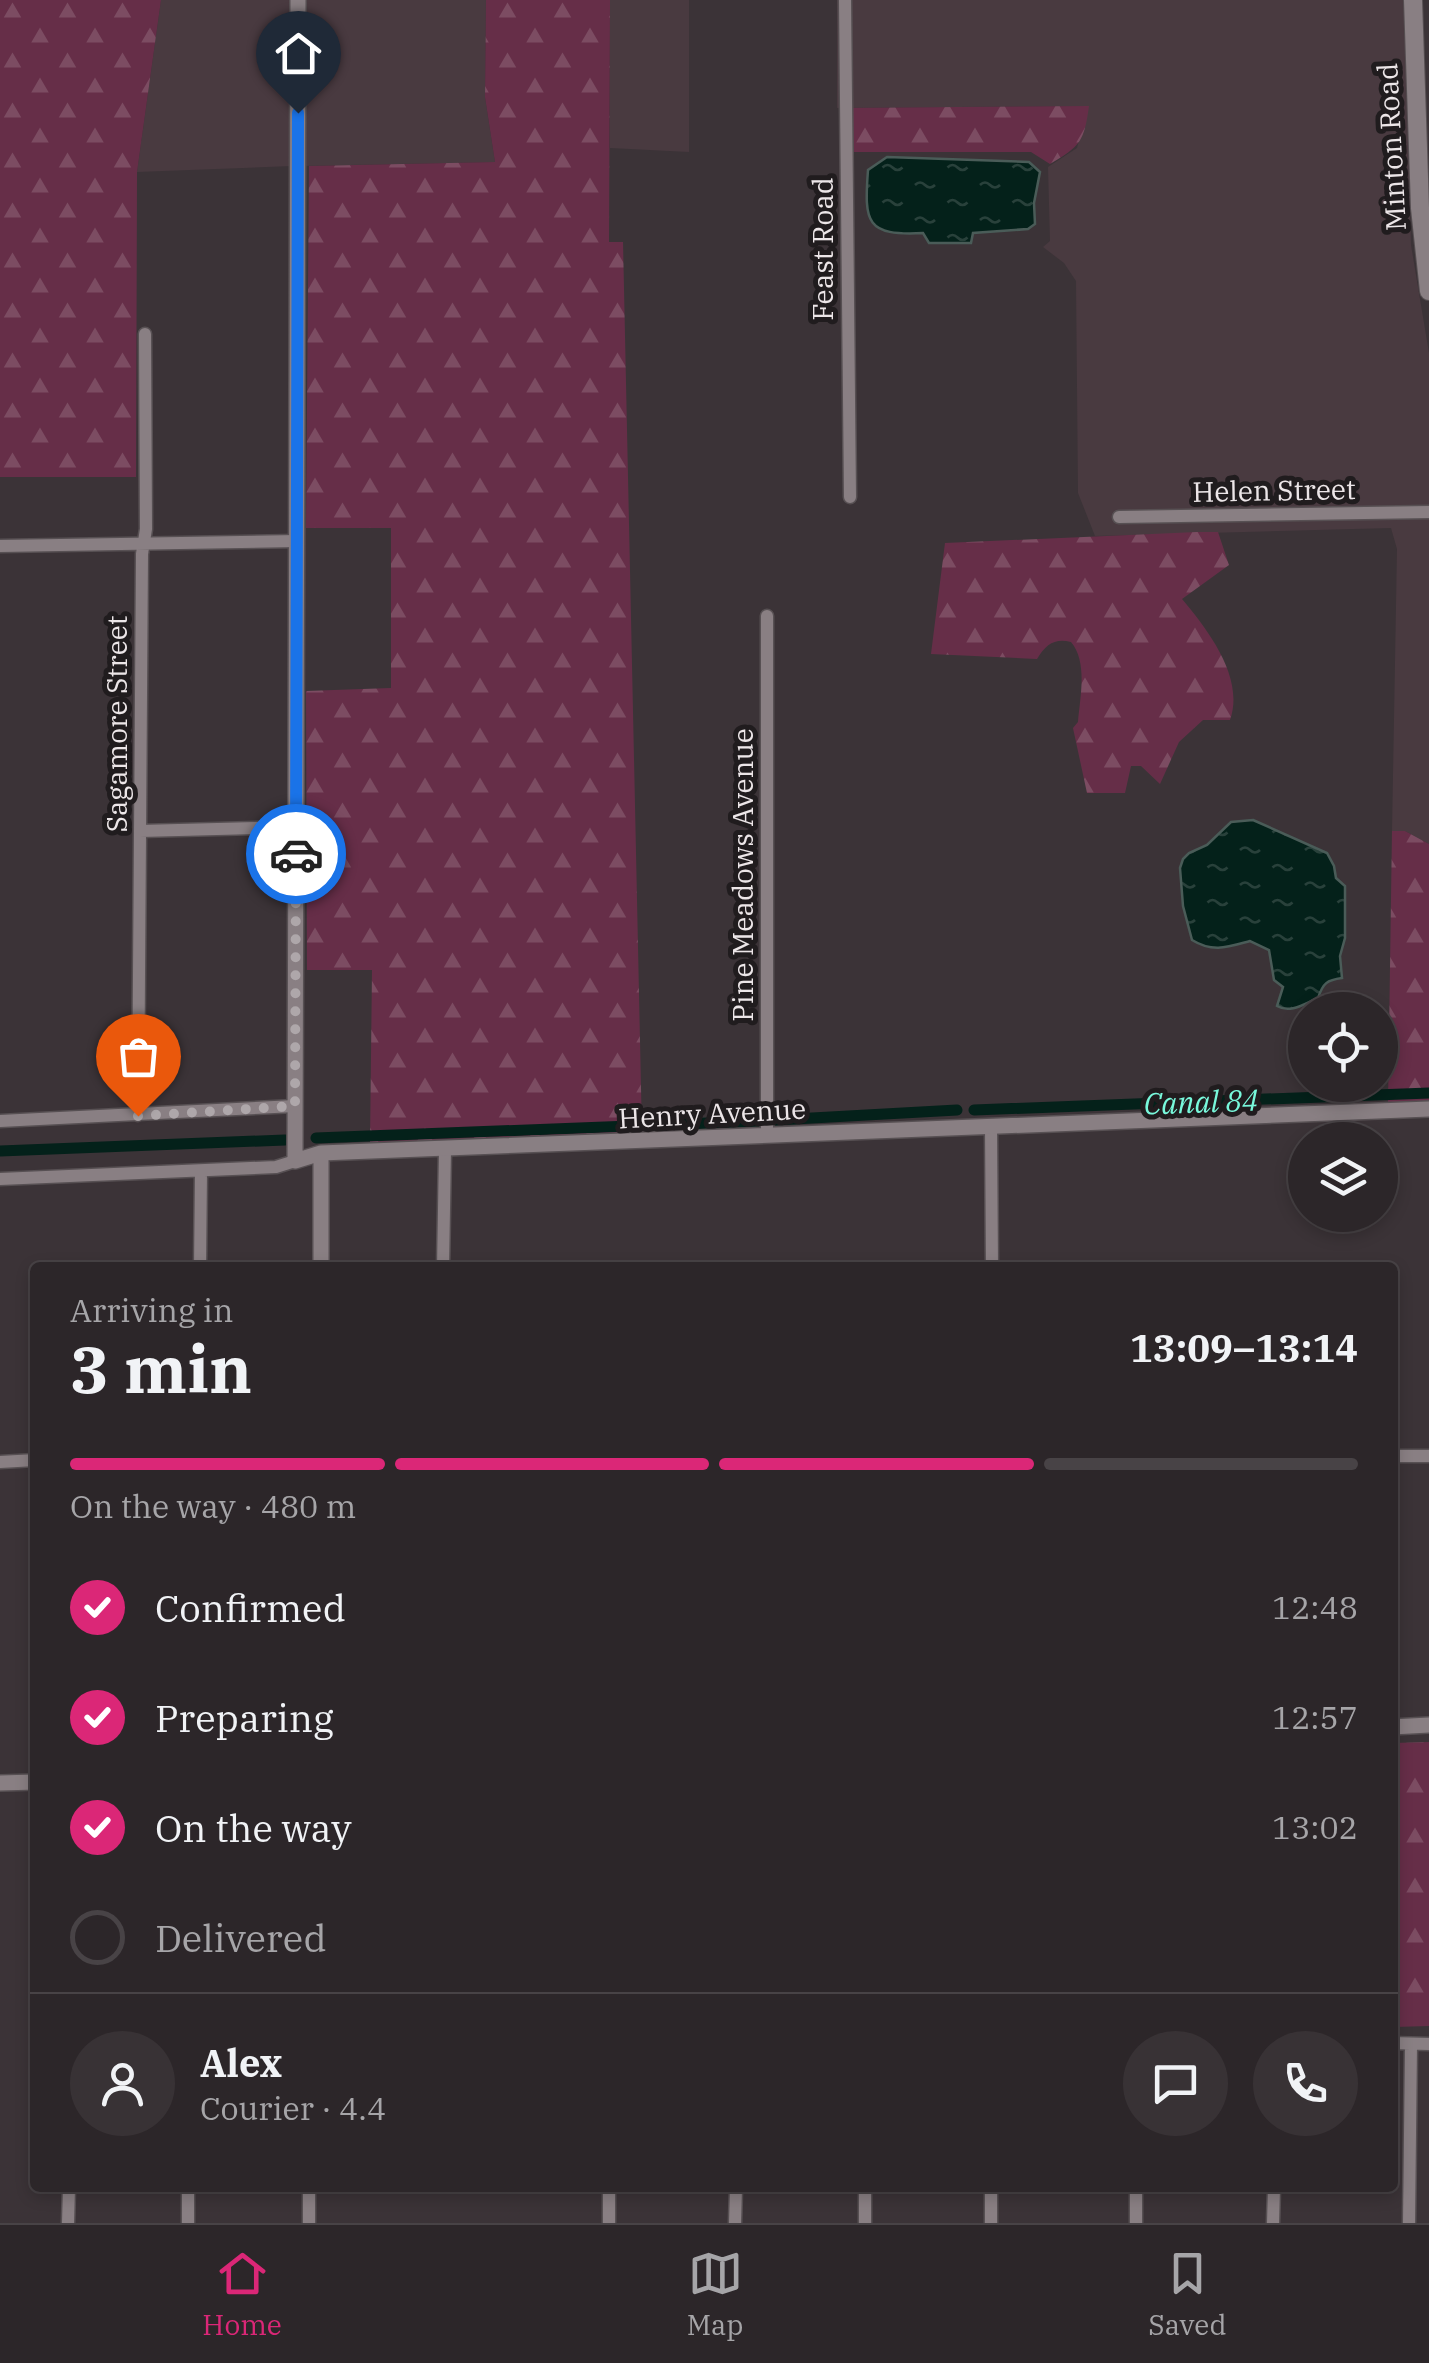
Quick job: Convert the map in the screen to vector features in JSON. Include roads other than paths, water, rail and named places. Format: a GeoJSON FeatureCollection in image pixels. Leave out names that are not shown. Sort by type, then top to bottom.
{"type":"FeatureCollection","features":[{"type":"Feature","properties":{"kind":"main road","name":"Minton Road"},"geometry":{"type":"LineString","coordinates":[[1413,0],[1420,208],[1429,291]]}},
{"type":"Feature","properties":{"kind":"street"},"geometry":{"type":"LineString","coordinates":[[294,1162],[298,0]]}},
{"type":"Feature","properties":{"kind":"street","name":"Feast Road"},"geometry":{"type":"LineString","coordinates":[[845,0],[850,498]]}},
{"type":"Feature","properties":{"kind":"street","name":"Sagamore Street"},"geometry":{"type":"LineString","coordinates":[[138,1116],[145,334]]}},
{"type":"Feature","properties":{"kind":"street","name":"Helen Street"},"geometry":{"type":"LineString","coordinates":[[1119,517],[1429,512]]}},
{"type":"Feature","properties":{"kind":"street"},"geometry":{"type":"LineString","coordinates":[[0,546],[297,541]]}},
{"type":"Feature","properties":{"kind":"street","name":"Pine Meadows Avenue"},"geometry":{"type":"LineString","coordinates":[[767,1135],[768,616]]}},
{"type":"Feature","properties":{"kind":"street"},"geometry":{"type":"LineString","coordinates":[[140,832],[296,827]]}},
{"type":"Feature","properties":{"kind":"street"},"geometry":{"type":"LineString","coordinates":[[0,1121],[295,1106]]}},
{"type":"Feature","properties":{"kind":"street","name":"Henry Avenue"},"geometry":{"type":"LineString","coordinates":[[0,1179],[276,1167],[321,1153],[1429,1110]]}},
{"type":"Feature","properties":{"kind":"street"},"geometry":{"type":"LineString","coordinates":[[991,1127],[992,1262]]}},
{"type":"Feature","properties":{"kind":"street"},"geometry":{"type":"LineString","coordinates":[[444,1150],[444,1262]]}},
{"type":"Feature","properties":{"kind":"street"},"geometry":{"type":"LineString","coordinates":[[321,1153],[321,1262]]}},
{"type":"Feature","properties":{"kind":"street"},"geometry":{"type":"LineString","coordinates":[[200,1262],[202,1171]]}},
{"type":"Feature","properties":{"kind":"street"},"geometry":{"type":"LineString","coordinates":[[1398,1456],[1429,1456]]}},
{"type":"Feature","properties":{"kind":"street"},"geometry":{"type":"LineString","coordinates":[[0,1462],[30,1460]]}},
{"type":"Feature","properties":{"kind":"street"},"geometry":{"type":"LineString","coordinates":[[1398,1726],[1429,1725]]}},
{"type":"Feature","properties":{"kind":"street"},"geometry":{"type":"LineString","coordinates":[[0,1784],[30,1782]]}},
{"type":"Feature","properties":{"kind":"street"},"geometry":{"type":"LineString","coordinates":[[1398,2044],[1429,2044]]}},
{"type":"Feature","properties":{"kind":"street"},"geometry":{"type":"LineString","coordinates":[[1409,2223],[1411,2044]]}},
{"type":"Feature","properties":{"kind":"street"},"geometry":{"type":"LineString","coordinates":[[68,2223],[69,2192]]}},
{"type":"Feature","properties":{"kind":"street"},"geometry":{"type":"LineString","coordinates":[[188,2192],[188,2223]]}},
{"type":"Feature","properties":{"kind":"street"},"geometry":{"type":"LineString","coordinates":[[309,2192],[309,2223]]}},
{"type":"Feature","properties":{"kind":"street"},"geometry":{"type":"LineString","coordinates":[[609,2223],[610,2192]]}},
{"type":"Feature","properties":{"kind":"street"},"geometry":{"type":"LineString","coordinates":[[735,2223],[736,2192]]}},
{"type":"Feature","properties":{"kind":"street"},"geometry":{"type":"LineString","coordinates":[[865,2192],[865,2223]]}},
{"type":"Feature","properties":{"kind":"street"},"geometry":{"type":"LineString","coordinates":[[990,2223],[991,2192]]}},
{"type":"Feature","properties":{"kind":"street"},"geometry":{"type":"LineString","coordinates":[[1136,2192],[1136,2223]]}},
{"type":"Feature","properties":{"kind":"street"},"geometry":{"type":"LineString","coordinates":[[1274,2192],[1274,2223]]}},
{"type":"Feature","properties":{"kind":"water"},"geometry":{"type":"Polygon","coordinates":[[[887,157],[1029,162],[1040,172],[1034,203],[1035,224],[1028,229],[973,233],[971,243],[929,243],[923,233],[879,228],[869,214],[868,170],[887,157]]]}},
{"type":"Feature","properties":{"kind":"water"},"geometry":{"type":"Polygon","coordinates":[[[1253,820],[1327,853],[1336,878],[1345,886],[1342,978],[1326,983],[1321,992],[1288,992],[1288,1008],[1277,1006],[1283,987],[1274,980],[1269,950],[1250,941],[1221,948],[1192,940],[1183,906],[1180,868],[1189,853],[1207,845],[1231,822],[1253,820]]]}},
{"type":"Feature","properties":{"kind":"waterway","name":"Canal 84"},"geometry":{"type":"LineString","coordinates":[[974,1110],[1429,1093]]}},
{"type":"Feature","properties":{"kind":"waterway","name":"Canal 84"},"geometry":{"type":"LineString","coordinates":[[776,1120],[957,1110]]}},
{"type":"Feature","properties":{"kind":"waterway","name":"Canal 84"},"geometry":{"type":"LineString","coordinates":[[316,1138],[759,1121]]}},
{"type":"Feature","properties":{"kind":"waterway","name":"Canal 84"},"geometry":{"type":"LineString","coordinates":[[0,1151],[285,1140]]}}]}
